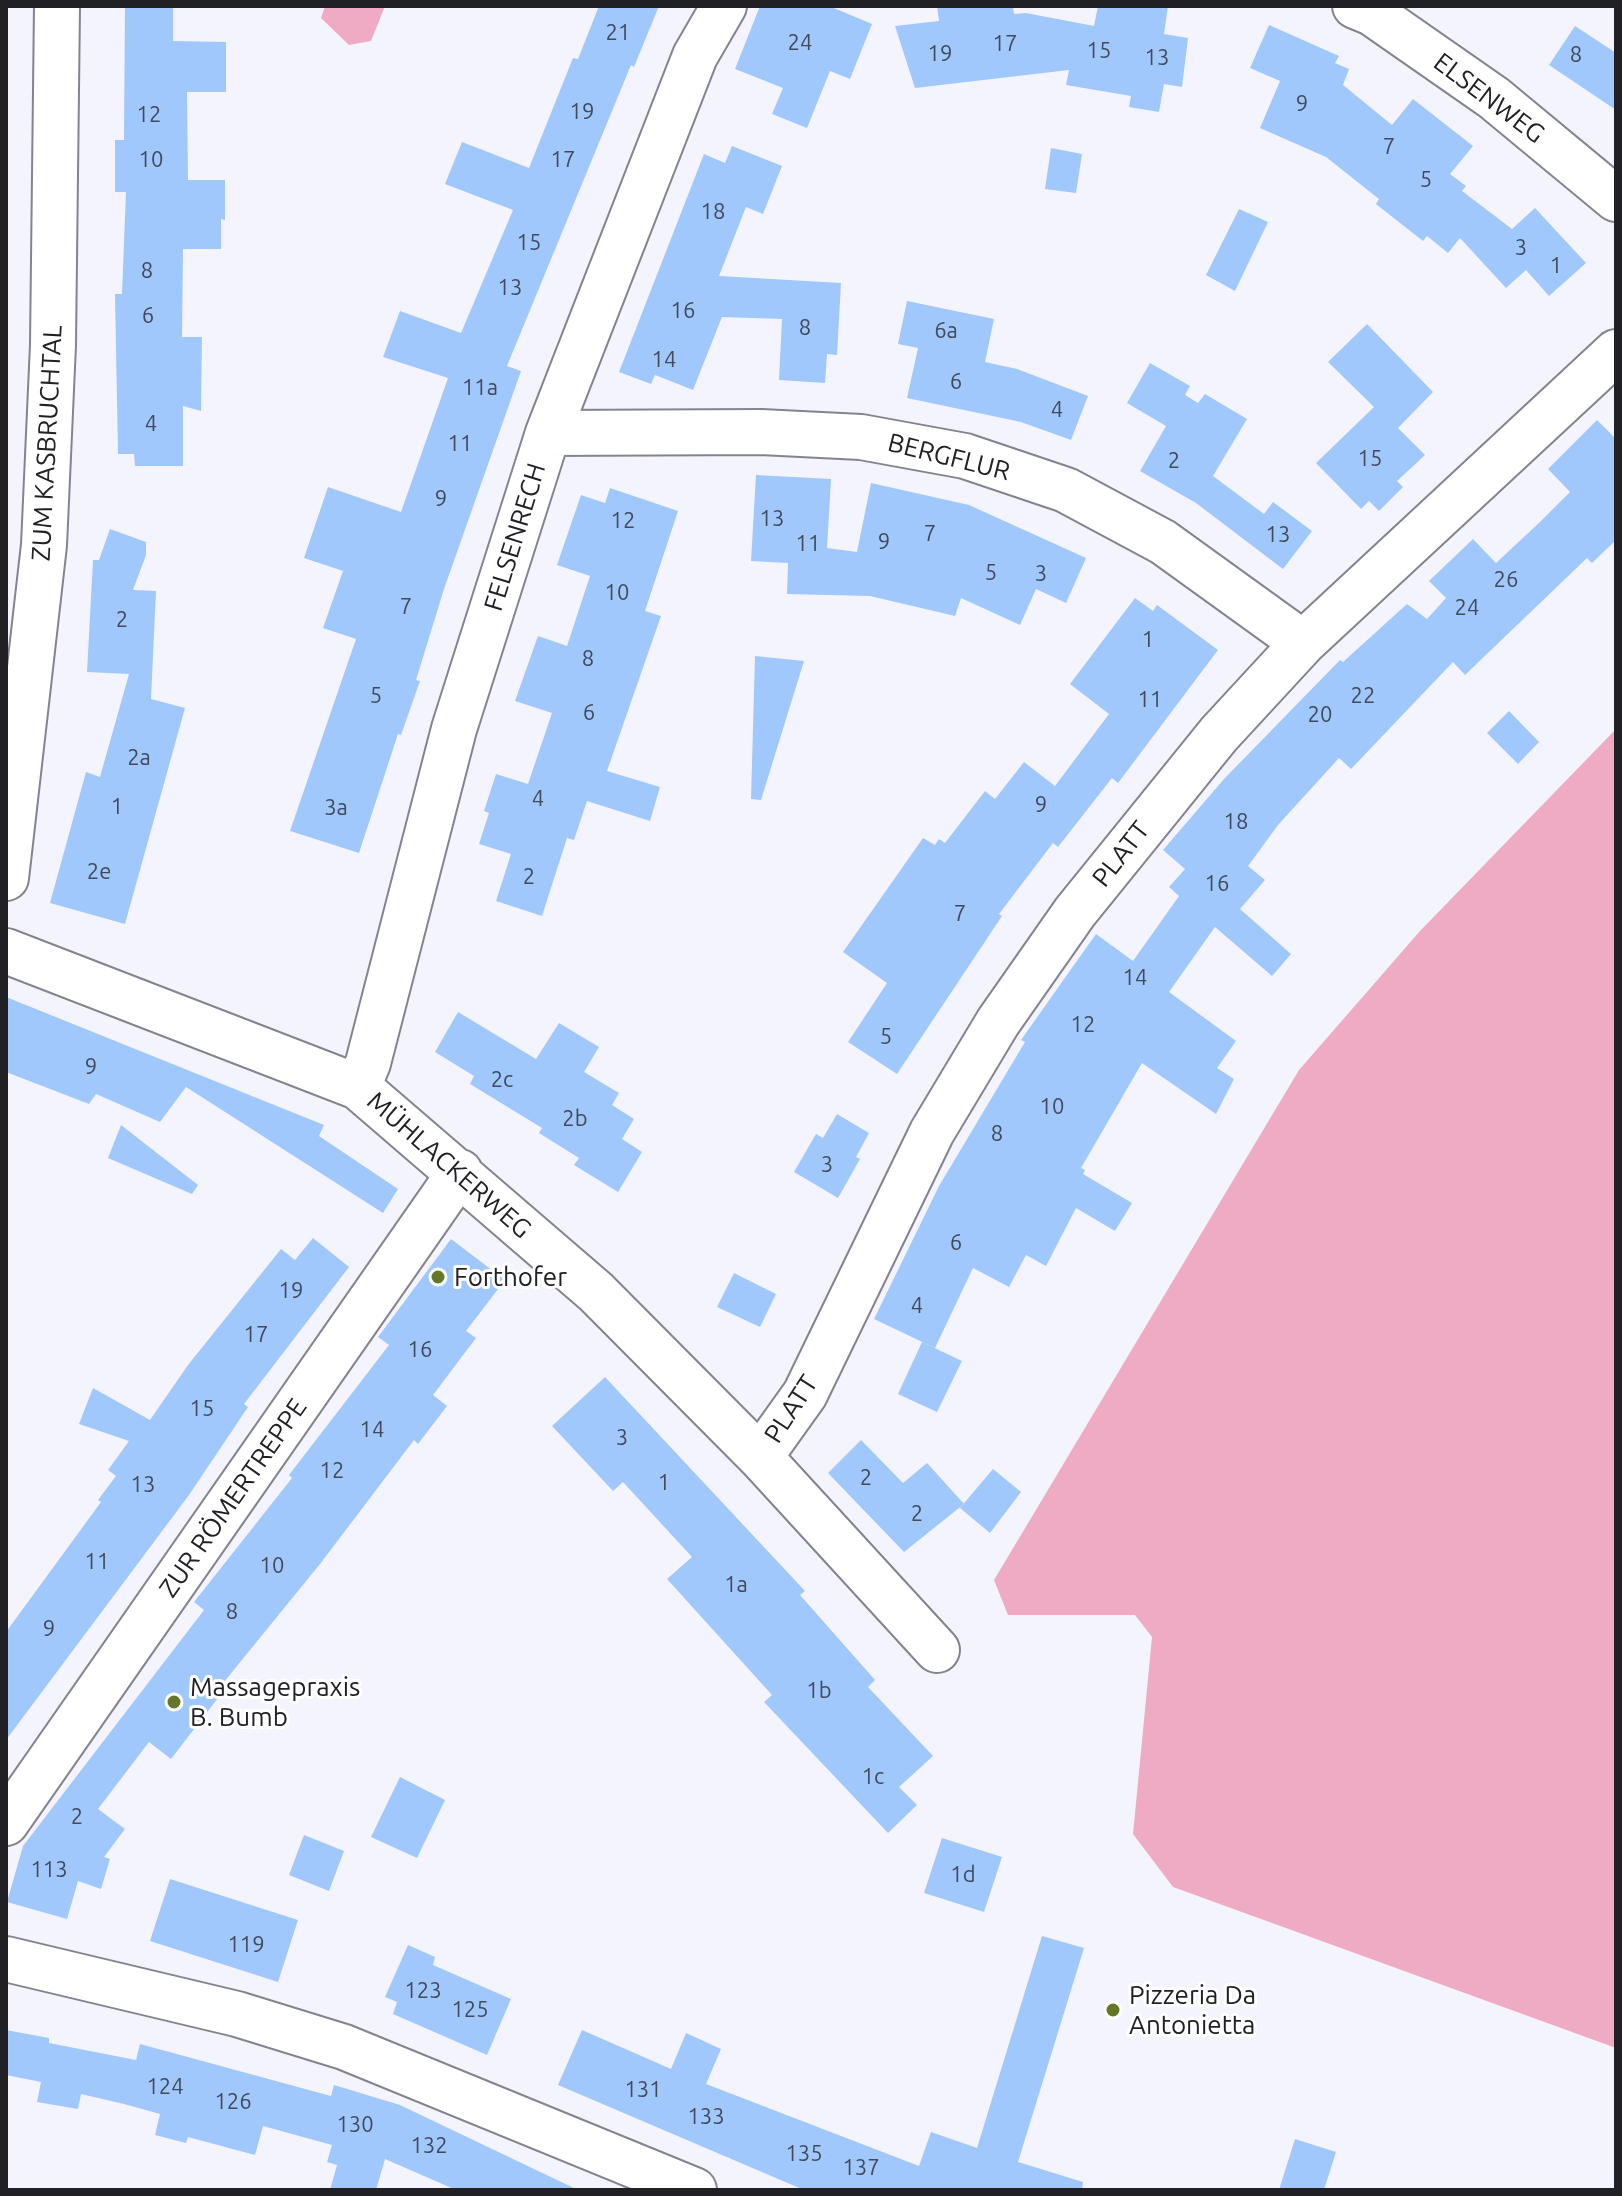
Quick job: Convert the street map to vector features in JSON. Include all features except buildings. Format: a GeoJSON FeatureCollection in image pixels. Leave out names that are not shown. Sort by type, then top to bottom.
{"type":"FeatureCollection","features":[{"type":"Feature","properties":{"kind":"street","name":"ZUM KASBRUCHTAL"},"geometry":{"type":"LineString","coordinates":[[6,878],[44,545],[53,345],[57,6]]}},
{"type":"Feature","properties":{"kind":"street","name":"FELSENRECH"},"geometry":{"type":"LineString","coordinates":[[358,1087],[368,1063],[454,729],[548,433],[695,56],[724,6]]}},
{"type":"Feature","properties":{"kind":"street","name":"ELSENWEG"},"geometry":{"type":"LineString","coordinates":[[1367,8],[1494,98],[1616,199]]}},
{"type":"Feature","properties":{"kind":"street","name":"PLATT"},"geometry":{"type":"LineString","coordinates":[[760,1457],[805,1394],[932,1132],[998,1022],[1075,912],[1219,734],[1303,643],[1616,352]]}},
{"type":"Feature","properties":{"kind":"street","name":"BERGFLUR"},"geometry":{"type":"LineString","coordinates":[[548,433],[761,432],[847,436],[965,456],[1066,490],[1163,542],[1303,643]]}},
{"type":"Feature","properties":{"kind":"street","name":"MÜHLACKERWEG"},"geometry":{"type":"LineString","coordinates":[[6,951],[358,1087],[596,1292],[760,1457],[937,1650]]}},
{"type":"Feature","properties":{"kind":"street","name":"ZUR RÖMERTREPPE"},"geometry":{"type":"LineString","coordinates":[[6,1823],[460,1172]]}},
{"type":"Feature","properties":{"kind":"street"},"geometry":{"type":"LineString","coordinates":[[6,1959],[237,2014],[344,2047],[694,2190]]}},
{"type":"Feature","properties":{"kind":"shaded area"},"geometry":{"type":"Polygon","coordinates":[[[325,6],[385,6],[371,41],[349,45],[321,18],[325,6]]]}},
{"type":"Feature","properties":{"kind":"shaded area"},"geometry":{"type":"Polygon","coordinates":[[[1616,729],[1616,2048],[1173,1887],[1133,1834],[1152,1637],[1135,1615],[1008,1615],[994,1580],[1299,1070],[1420,931],[1616,729]]]}},
{"type":"Feature","properties":{"kind":"place","name":"Forthofer"},"geometry":{"type":"Point","coordinates":[438,1277]}},
{"type":"Feature","properties":{"kind":"place","name":"Massagepraxis B. Bumb"},"geometry":{"type":"Point","coordinates":[174,1702]}},
{"type":"Feature","properties":{"kind":"place","name":"Pizzeria Da Antonietta"},"geometry":{"type":"Point","coordinates":[1113,2010]}}]}
